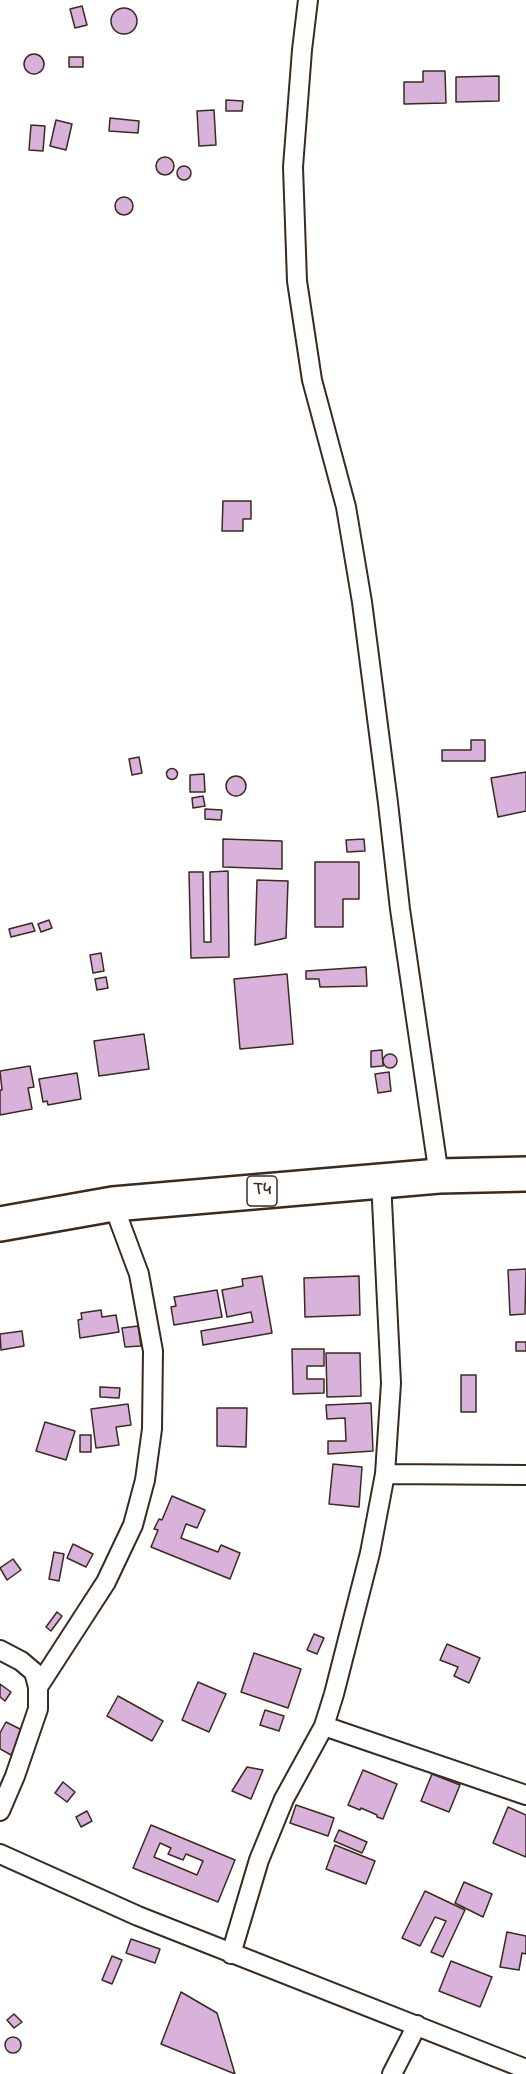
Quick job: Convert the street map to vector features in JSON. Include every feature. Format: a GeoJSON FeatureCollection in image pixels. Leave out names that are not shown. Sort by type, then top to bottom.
{"type":"FeatureCollection","features":[{"type":"Feature","properties":{"kind":"highway","name":"T4"},"geometry":{"type":"LineString","coordinates":[[0,1224],[113,1204],[439,1176],[526,1174]]}},
{"type":"Feature","properties":{"kind":"street"},"geometry":{"type":"LineString","coordinates":[[308,0],[293,167],[297,281],[312,380],[346,507],[362,602],[400,909],[439,1176]]}},
{"type":"Feature","properties":{"kind":"street"},"geometry":{"type":"LineString","coordinates":[[231,1954],[263,1850],[284,1799],[324,1726],[370,1553],[384,1474],[391,1383],[381,1181]]}},
{"type":"Feature","properties":{"kind":"street"},"geometry":{"type":"LineString","coordinates":[[38,1687],[106,1582],[133,1525],[145,1480],[152,1429],[153,1351],[139,1274],[113,1204]]}},
{"type":"Feature","properties":{"kind":"street"},"geometry":{"type":"LineString","coordinates":[[384,1474],[526,1474]]}},
{"type":"Feature","properties":{"kind":"street"},"geometry":{"type":"LineString","coordinates":[[0,1650],[21,1661],[34,1672],[38,1687],[39,1708],[15,1776],[0,1810]]}},
{"type":"Feature","properties":{"kind":"street"},"geometry":{"type":"LineString","coordinates":[[324,1726],[526,1795]]}},
{"type":"Feature","properties":{"kind":"street"},"geometry":{"type":"LineString","coordinates":[[0,1854],[138,1916],[526,2069]]}},
{"type":"Feature","properties":{"kind":"street"},"geometry":{"type":"LineString","coordinates":[[392,2074],[417,2025]]}},
{"type":"Feature","properties":{"kind":"building"},"geometry":{"type":"Polygon","coordinates":[[[82,6],[87,25],[75,28],[70,9],[82,6]]]}},
{"type":"Feature","properties":{"kind":"building"},"geometry":{"type":"Polygon","coordinates":[[[124,8],[133,12],[137,21],[133,30],[124,34],[115,30],[111,21],[115,12],[124,8]]]}},
{"type":"Feature","properties":{"kind":"building"},"geometry":{"type":"Polygon","coordinates":[[[30,54],[38,54],[44,60],[44,68],[38,74],[30,74],[24,68],[24,60],[30,54]]]}},
{"type":"Feature","properties":{"kind":"building"},"geometry":{"type":"Polygon","coordinates":[[[69,57],[83,57],[83,67],[69,67],[69,57]]]}},
{"type":"Feature","properties":{"kind":"building"},"geometry":{"type":"Polygon","coordinates":[[[423,71],[445,71],[446,103],[404,104],[404,82],[423,82],[423,71]]]}},
{"type":"Feature","properties":{"kind":"building"},"geometry":{"type":"Polygon","coordinates":[[[499,76],[499,101],[456,102],[456,77],[499,76]]]}},
{"type":"Feature","properties":{"kind":"building"},"geometry":{"type":"Polygon","coordinates":[[[226,100],[243,101],[242,111],[226,111],[226,100]]]}},
{"type":"Feature","properties":{"kind":"building"},"geometry":{"type":"Polygon","coordinates":[[[214,110],[216,145],[199,146],[197,111],[214,110]]]}},
{"type":"Feature","properties":{"kind":"building"},"geometry":{"type":"Polygon","coordinates":[[[110,118],[139,121],[138,133],[109,131],[110,118]]]}},
{"type":"Feature","properties":{"kind":"building"},"geometry":{"type":"Polygon","coordinates":[[[56,120],[72,124],[66,150],[50,146],[56,120]]]}},
{"type":"Feature","properties":{"kind":"building"},"geometry":{"type":"Polygon","coordinates":[[[31,125],[45,126],[43,151],[29,150],[31,125]]]}},
{"type":"Feature","properties":{"kind":"building"},"geometry":{"type":"Polygon","coordinates":[[[161,157],[169,157],[174,162],[172,173],[161,175],[156,170],[156,162],[161,157]]]}},
{"type":"Feature","properties":{"kind":"building"},"geometry":{"type":"Polygon","coordinates":[[[181,166],[187,166],[191,173],[187,180],[181,180],[177,176],[177,170],[181,166]]]}},
{"type":"Feature","properties":{"kind":"building"},"geometry":{"type":"Polygon","coordinates":[[[120,197],[128,197],[133,202],[131,213],[120,215],[115,210],[115,202],[120,197]]]}},
{"type":"Feature","properties":{"kind":"building"},"geometry":{"type":"Polygon","coordinates":[[[223,501],[251,501],[251,519],[243,519],[243,531],[222,531],[223,501]]]}},
{"type":"Feature","properties":{"kind":"building"},"geometry":{"type":"Polygon","coordinates":[[[471,740],[485,740],[485,761],[442,761],[442,750],[471,750],[471,740]]]}},
{"type":"Feature","properties":{"kind":"building"},"geometry":{"type":"Polygon","coordinates":[[[139,757],[142,773],[132,775],[129,759],[139,757]]]}},
{"type":"Feature","properties":{"kind":"building"},"geometry":{"type":"Polygon","coordinates":[[[172,768],[178,774],[172,780],[166,774],[172,768]]]}},
{"type":"Feature","properties":{"kind":"building"},"geometry":{"type":"Polygon","coordinates":[[[526,772],[526,811],[498,817],[491,778],[526,772]]]}},
{"type":"Feature","properties":{"kind":"building"},"geometry":{"type":"Polygon","coordinates":[[[204,774],[205,792],[190,792],[190,775],[204,774]]]}},
{"type":"Feature","properties":{"kind":"building"},"geometry":{"type":"Polygon","coordinates":[[[236,776],[243,779],[246,786],[243,793],[236,796],[229,793],[226,786],[229,779],[236,776]]]}},
{"type":"Feature","properties":{"kind":"building"},"geometry":{"type":"Polygon","coordinates":[[[203,796],[205,806],[193,808],[192,798],[203,796]]]}},
{"type":"Feature","properties":{"kind":"building"},"geometry":{"type":"Polygon","coordinates":[[[205,809],[222,810],[221,820],[205,819],[205,809]]]}},
{"type":"Feature","properties":{"kind":"building"},"geometry":{"type":"Polygon","coordinates":[[[223,839],[282,841],[282,869],[223,867],[223,839]]]}},
{"type":"Feature","properties":{"kind":"building"},"geometry":{"type":"Polygon","coordinates":[[[364,839],[365,851],[347,852],[346,840],[364,839]]]}},
{"type":"Feature","properties":{"kind":"building"},"geometry":{"type":"Polygon","coordinates":[[[315,862],[359,862],[359,899],[343,899],[343,927],[315,927],[315,862]]]}},
{"type":"Feature","properties":{"kind":"building"},"geometry":{"type":"Polygon","coordinates":[[[228,871],[229,957],[191,958],[189,872],[203,872],[204,942],[211,942],[210,872],[228,871]]]}},
{"type":"Feature","properties":{"kind":"building"},"geometry":{"type":"Polygon","coordinates":[[[257,880],[288,881],[286,938],[255,945],[257,880]]]}},
{"type":"Feature","properties":{"kind":"building"},"geometry":{"type":"Polygon","coordinates":[[[49,920],[52,928],[41,932],[38,924],[49,920]]]}},
{"type":"Feature","properties":{"kind":"building"},"geometry":{"type":"Polygon","coordinates":[[[32,923],[35,931],[11,937],[9,929],[32,923]]]}},
{"type":"Feature","properties":{"kind":"building"},"geometry":{"type":"Polygon","coordinates":[[[101,953],[104,971],[93,973],[90,955],[101,953]]]}},
{"type":"Feature","properties":{"kind":"building"},"geometry":{"type":"Polygon","coordinates":[[[366,967],[367,986],[320,987],[319,979],[306,979],[306,971],[366,967]]]}},
{"type":"Feature","properties":{"kind":"building"},"geometry":{"type":"Polygon","coordinates":[[[287,974],[293,1044],[240,1049],[234,979],[287,974]]]}},
{"type":"Feature","properties":{"kind":"building"},"geometry":{"type":"Polygon","coordinates":[[[106,977],[108,988],[97,990],[95,979],[106,977]]]}},
{"type":"Feature","properties":{"kind":"building"},"geometry":{"type":"Polygon","coordinates":[[[144,1034],[149,1069],[99,1076],[94,1041],[144,1034]]]}},
{"type":"Feature","properties":{"kind":"building"},"geometry":{"type":"Polygon","coordinates":[[[382,1050],[383,1066],[371,1067],[371,1051],[382,1050]]]}},
{"type":"Feature","properties":{"kind":"building"},"geometry":{"type":"Polygon","coordinates":[[[390,1054],[395,1056],[397,1061],[395,1066],[390,1068],[385,1066],[383,1061],[385,1056],[390,1054]]]}},
{"type":"Feature","properties":{"kind":"building"},"geometry":{"type":"Polygon","coordinates":[[[30,1066],[34,1087],[28,1088],[32,1109],[0,1115],[0,1090],[2,1090],[0,1071],[30,1066]]]}},
{"type":"Feature","properties":{"kind":"building"},"geometry":{"type":"Polygon","coordinates":[[[389,1072],[391,1091],[378,1093],[375,1074],[389,1072]]]}},
{"type":"Feature","properties":{"kind":"building"},"geometry":{"type":"Polygon","coordinates":[[[77,1073],[81,1099],[48,1105],[47,1101],[43,1102],[39,1079],[77,1073]]]}},
{"type":"Feature","properties":{"kind":"building"},"geometry":{"type":"Polygon","coordinates":[[[526,1269],[525,1314],[510,1315],[508,1270],[526,1269]]]}},
{"type":"Feature","properties":{"kind":"building"},"geometry":{"type":"Polygon","coordinates":[[[262,1276],[272,1333],[203,1345],[201,1331],[253,1322],[251,1312],[227,1317],[222,1290],[243,1286],[242,1279],[262,1276]]]}},
{"type":"Feature","properties":{"kind":"building"},"geometry":{"type":"Polygon","coordinates":[[[359,1276],[360,1315],[305,1317],[304,1278],[359,1276]]]}},
{"type":"Feature","properties":{"kind":"building"},"geometry":{"type":"Polygon","coordinates":[[[217,1290],[222,1317],[174,1325],[171,1307],[176,1306],[174,1297],[217,1290]]]}},
{"type":"Feature","properties":{"kind":"building"},"geometry":{"type":"Polygon","coordinates":[[[101,1310],[102,1317],[116,1315],[119,1332],[80,1338],[78,1320],[82,1319],[81,1313],[101,1310]]]}},
{"type":"Feature","properties":{"kind":"building"},"geometry":{"type":"Polygon","coordinates":[[[138,1326],[141,1346],[125,1347],[122,1328],[138,1326]]]}},
{"type":"Feature","properties":{"kind":"building"},"geometry":{"type":"Polygon","coordinates":[[[22,1331],[24,1346],[1,1350],[0,1334],[22,1331]]]}},
{"type":"Feature","properties":{"kind":"building"},"geometry":{"type":"Polygon","coordinates":[[[516,1342],[526,1342],[526,1351],[516,1351],[516,1342]]]}},
{"type":"Feature","properties":{"kind":"building"},"geometry":{"type":"Polygon","coordinates":[[[292,1349],[324,1349],[324,1366],[307,1366],[307,1379],[324,1379],[324,1393],[293,1394],[292,1349]]]}},
{"type":"Feature","properties":{"kind":"building"},"geometry":{"type":"Polygon","coordinates":[[[326,1353],[360,1353],[361,1396],[327,1397],[326,1353]]]}},
{"type":"Feature","properties":{"kind":"building"},"geometry":{"type":"Polygon","coordinates":[[[461,1375],[476,1375],[476,1412],[461,1412],[461,1375]]]}},
{"type":"Feature","properties":{"kind":"building"},"geometry":{"type":"Polygon","coordinates":[[[100,1387],[120,1388],[119,1398],[100,1397],[100,1387]]]}},
{"type":"Feature","properties":{"kind":"building"},"geometry":{"type":"Polygon","coordinates":[[[371,1403],[373,1451],[328,1454],[328,1441],[346,1441],[345,1418],[327,1419],[326,1405],[371,1403]]]}},
{"type":"Feature","properties":{"kind":"building"},"geometry":{"type":"Polygon","coordinates":[[[128,1404],[131,1425],[116,1427],[119,1445],[96,1448],[91,1409],[128,1404]]]}},
{"type":"Feature","properties":{"kind":"building"},"geometry":{"type":"Polygon","coordinates":[[[217,1408],[247,1408],[246,1447],[217,1446],[217,1408]]]}},
{"type":"Feature","properties":{"kind":"building"},"geometry":{"type":"Polygon","coordinates":[[[45,1422],[75,1431],[66,1460],[36,1451],[45,1422]]]}},
{"type":"Feature","properties":{"kind":"building"},"geometry":{"type":"Polygon","coordinates":[[[80,1435],[91,1435],[91,1452],[80,1452],[80,1435]]]}},
{"type":"Feature","properties":{"kind":"building"},"geometry":{"type":"Polygon","coordinates":[[[333,1464],[362,1467],[359,1507],[329,1504],[333,1464]]]}},
{"type":"Feature","properties":{"kind":"building"},"geometry":{"type":"Polygon","coordinates":[[[172,1496],[205,1510],[197,1528],[186,1524],[181,1538],[218,1552],[221,1545],[240,1553],[230,1579],[151,1547],[158,1530],[154,1529],[159,1519],[162,1520],[172,1496]]]}},
{"type":"Feature","properties":{"kind":"building"},"geometry":{"type":"Polygon","coordinates":[[[73,1544],[93,1554],[86,1567],[67,1558],[73,1544]]]}},
{"type":"Feature","properties":{"kind":"building"},"geometry":{"type":"Polygon","coordinates":[[[54,1552],[64,1554],[59,1581],[49,1579],[54,1552]]]}},
{"type":"Feature","properties":{"kind":"building"},"geometry":{"type":"Polygon","coordinates":[[[13,1559],[21,1570],[7,1580],[0,1568],[13,1559]]]}},
{"type":"Feature","properties":{"kind":"building"},"geometry":{"type":"Polygon","coordinates":[[[57,1612],[62,1616],[51,1631],[46,1627],[57,1612]]]}},
{"type":"Feature","properties":{"kind":"building"},"geometry":{"type":"Polygon","coordinates":[[[314,1634],[324,1638],[317,1654],[307,1650],[314,1634]]]}},
{"type":"Feature","properties":{"kind":"building"},"geometry":{"type":"Polygon","coordinates":[[[447,1644],[480,1658],[469,1683],[454,1676],[458,1667],[440,1660],[447,1644]]]}},
{"type":"Feature","properties":{"kind":"building"},"geometry":{"type":"Polygon","coordinates":[[[254,1653],[301,1669],[288,1708],[241,1692],[254,1653]]]}},
{"type":"Feature","properties":{"kind":"building"},"geometry":{"type":"Polygon","coordinates":[[[198,1682],[226,1694],[209,1732],[182,1720],[198,1682]]]}},
{"type":"Feature","properties":{"kind":"building"},"geometry":{"type":"Polygon","coordinates":[[[0,1684],[11,1692],[5,1701],[0,1697],[0,1684]]]}},
{"type":"Feature","properties":{"kind":"building"},"geometry":{"type":"Polygon","coordinates":[[[118,1696],[163,1721],[152,1741],[107,1716],[118,1696]]]}},
{"type":"Feature","properties":{"kind":"building"},"geometry":{"type":"Polygon","coordinates":[[[265,1710],[284,1716],[279,1731],[260,1725],[265,1710]]]}},
{"type":"Feature","properties":{"kind":"building"},"geometry":{"type":"Polygon","coordinates":[[[6,1722],[24,1731],[11,1755],[0,1749],[0,1733],[6,1722]]]}},
{"type":"Feature","properties":{"kind":"building"},"geometry":{"type":"Polygon","coordinates":[[[247,1767],[263,1770],[251,1799],[232,1791],[247,1767]]]}},
{"type":"Feature","properties":{"kind":"building"},"geometry":{"type":"Polygon","coordinates":[[[363,1770],[397,1784],[383,1819],[361,1808],[360,1810],[348,1805],[363,1770]]]}},
{"type":"Feature","properties":{"kind":"building"},"geometry":{"type":"Polygon","coordinates":[[[432,1774],[460,1785],[449,1812],[421,1801],[432,1774]]]}},
{"type":"Feature","properties":{"kind":"building"},"geometry":{"type":"Polygon","coordinates":[[[63,1782],[75,1792],[67,1802],[55,1793],[63,1782]]]}},
{"type":"Feature","properties":{"kind":"building"},"geometry":{"type":"Polygon","coordinates":[[[296,1805],[334,1818],[328,1836],[290,1823],[296,1805]]]}},
{"type":"Feature","properties":{"kind":"building"},"geometry":{"type":"Polygon","coordinates":[[[508,1807],[526,1815],[526,1857],[493,1843],[508,1807]]]}},
{"type":"Feature","properties":{"kind":"building"},"geometry":{"type":"Polygon","coordinates":[[[87,1811],[92,1821],[81,1827],[76,1817],[87,1811]]]}},
{"type":"Feature","properties":{"kind":"building"},"geometry":{"type":"Polygon","coordinates":[[[151,1825],[235,1860],[218,1902],[133,1868],[151,1825]],[[160,1843],[154,1857],[197,1875],[203,1861],[186,1854],[183,1860],[168,1854],[171,1848],[160,1843]]]}},
{"type":"Feature","properties":{"kind":"building"},"geometry":{"type":"Polygon","coordinates":[[[339,1830],[367,1842],[362,1853],[334,1841],[339,1830]]]}},
{"type":"Feature","properties":{"kind":"building"},"geometry":{"type":"Polygon","coordinates":[[[335,1845],[375,1861],[366,1884],[326,1869],[335,1845]]]}},
{"type":"Feature","properties":{"kind":"building"},"geometry":{"type":"Polygon","coordinates":[[[464,1882],[492,1894],[483,1917],[455,1903],[464,1882]]]}},
{"type":"Feature","properties":{"kind":"building"},"geometry":{"type":"Polygon","coordinates":[[[425,1891],[465,1910],[443,1957],[431,1952],[446,1921],[435,1917],[420,1946],[402,1938],[425,1891]]]}},
{"type":"Feature","properties":{"kind":"building"},"geometry":{"type":"Polygon","coordinates":[[[507,1932],[526,1936],[526,1954],[522,1953],[519,1970],[500,1967],[507,1932]]]}},
{"type":"Feature","properties":{"kind":"building"},"geometry":{"type":"Polygon","coordinates":[[[131,1939],[160,1949],[155,1963],[126,1953],[131,1939]]]}},
{"type":"Feature","properties":{"kind":"building"},"geometry":{"type":"Polygon","coordinates":[[[112,1956],[122,1960],[112,1984],[102,1980],[112,1956]]]}},
{"type":"Feature","properties":{"kind":"building"},"geometry":{"type":"Polygon","coordinates":[[[451,1961],[492,1977],[480,2007],[439,1991],[451,1961]]]}},
{"type":"Feature","properties":{"kind":"building"},"geometry":{"type":"Polygon","coordinates":[[[181,1992],[217,2013],[235,2074],[161,2044],[181,1992]]]}},
{"type":"Feature","properties":{"kind":"building"},"geometry":{"type":"Polygon","coordinates":[[[14,2014],[22,2022],[14,2028],[7,2020],[14,2014]]]}},
{"type":"Feature","properties":{"kind":"building"},"geometry":{"type":"Polygon","coordinates":[[[13,2037],[19,2039],[21,2045],[19,2051],[13,2053],[7,2051],[5,2045],[7,2039],[13,2037]]]}}]}
